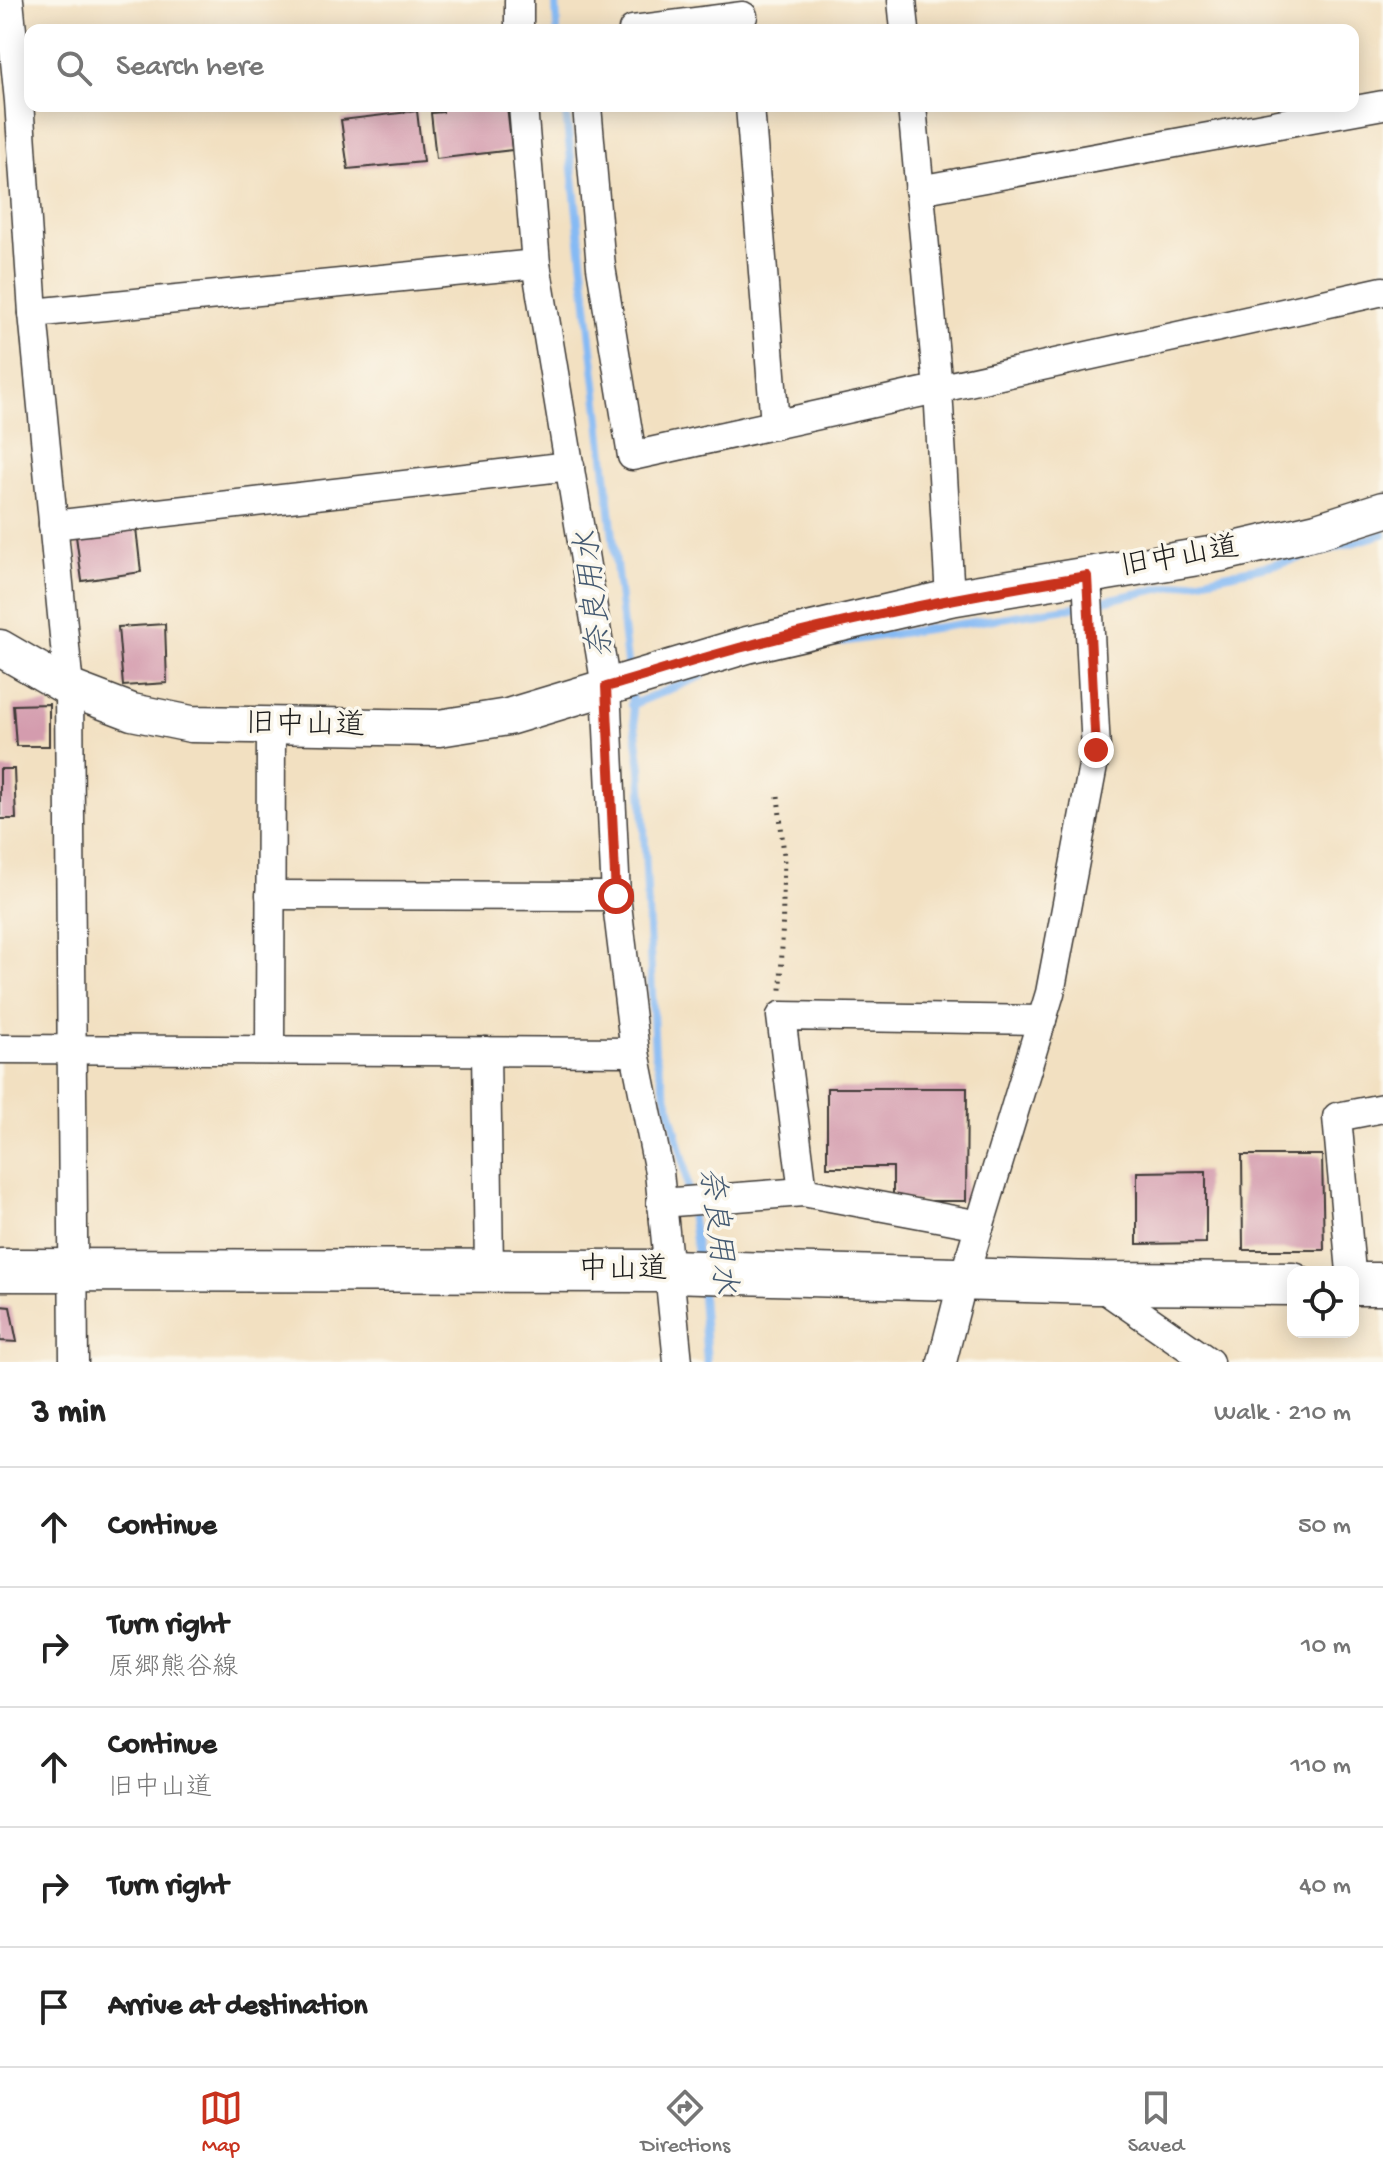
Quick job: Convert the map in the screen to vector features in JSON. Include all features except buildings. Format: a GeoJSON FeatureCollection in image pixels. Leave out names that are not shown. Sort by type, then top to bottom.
{"type":"FeatureCollection","features":[{"type":"Feature","properties":{"kind":"highway","name":"中山道"},"geometry":{"type":"LineString","coordinates":[[0,1270],[689,1272],[1096,1283],[1287,1284]]}},
{"type":"Feature","properties":{"kind":"highway"},"geometry":{"type":"LineString","coordinates":[[1359,1284],[1383,1284]]}},
{"type":"Feature","properties":{"kind":"main road","name":"旧中山道"},"geometry":{"type":"LineString","coordinates":[[0,648],[69,688],[132,712],[191,724],[439,728],[508,717],[747,645],[950,598],[1222,553],[1317,531],[1383,510]]}},
{"type":"Feature","properties":{"kind":"street"},"geometry":{"type":"LineString","coordinates":[[9,0],[33,313],[69,688],[74,1362]]}},
{"type":"Feature","properties":{"kind":"street"},"geometry":{"type":"LineString","coordinates":[[519,0],[519,24]]}},
{"type":"Feature","properties":{"kind":"street"},"geometry":{"type":"LineString","coordinates":[[902,0],[904,24]]}},
{"type":"Feature","properties":{"kind":"street"},"geometry":{"type":"LineString","coordinates":[[677,24],[742,15]]}},
{"type":"Feature","properties":{"kind":"street"},"geometry":{"type":"LineString","coordinates":[[1359,109],[1383,105]]}},
{"type":"Feature","properties":{"kind":"street"},"geometry":{"type":"LineString","coordinates":[[523,112],[536,264],[570,466],[625,681],[616,896],[635,1052],[659,1172],[671,1202],[689,1272],[678,1362]]}},
{"type":"Feature","properties":{"kind":"street"},"geometry":{"type":"LineString","coordinates":[[588,112],[601,267],[632,456],[1383,291]]}},
{"type":"Feature","properties":{"kind":"street"},"geometry":{"type":"LineString","coordinates":[[750,112],[775,425]]}},
{"type":"Feature","properties":{"kind":"street"},"geometry":{"type":"LineString","coordinates":[[912,112],[938,389],[950,598]]}},
{"type":"Feature","properties":{"kind":"street"},"geometry":{"type":"LineString","coordinates":[[919,190],[1345,112]]}},
{"type":"Feature","properties":{"kind":"street"},"geometry":{"type":"LineString","coordinates":[[33,313],[536,264]]}},
{"type":"Feature","properties":{"kind":"street"},"geometry":{"type":"LineString","coordinates":[[53,525],[570,466]]}},
{"type":"Feature","properties":{"kind":"street"},"geometry":{"type":"LineString","coordinates":[[942,1362],[963,1280],[1050,993],[1096,750],[1087,576]]}},
{"type":"Feature","properties":{"kind":"street"},"geometry":{"type":"LineString","coordinates":[[270,1050],[271,727]]}},
{"type":"Feature","properties":{"kind":"street"},"geometry":{"type":"LineString","coordinates":[[270,895],[616,896]]}},
{"type":"Feature","properties":{"kind":"street"},"geometry":{"type":"LineString","coordinates":[[803,1192],[781,1016],[1042,1020]]}},
{"type":"Feature","properties":{"kind":"street"},"geometry":{"type":"LineString","coordinates":[[0,1049],[635,1052]]}},
{"type":"Feature","properties":{"kind":"street"},"geometry":{"type":"LineString","coordinates":[[486,1051],[489,1271]]}},
{"type":"Feature","properties":{"kind":"street"},"geometry":{"type":"LineString","coordinates":[[1350,1266],[1337,1117],[1383,1108]]}},
{"type":"Feature","properties":{"kind":"street"},"geometry":{"type":"LineString","coordinates":[[671,1202],[803,1192],[980,1225]]}},
{"type":"Feature","properties":{"kind":"street"},"geometry":{"type":"LineString","coordinates":[[1096,1283],[1209,1362]]}},
{"type":"Feature","properties":{"kind":"path"},"geometry":{"type":"LineString","coordinates":[[778,796],[784,855],[781,1016]]}},
{"type":"Feature","properties":{"kind":"waterway","name":"奈良用水"},"geometry":{"type":"LineString","coordinates":[[556,0],[557,24]]}},
{"type":"Feature","properties":{"kind":"waterway","name":"奈良用水"},"geometry":{"type":"LineString","coordinates":[[566,112],[628,672]]}},
{"type":"Feature","properties":{"kind":"waterway"},"geometry":{"type":"LineString","coordinates":[[827,644],[1074,607],[1290,561],[1383,534]]}},
{"type":"Feature","properties":{"kind":"waterway"},"geometry":{"type":"LineString","coordinates":[[631,705],[702,676]]}},
{"type":"Feature","properties":{"kind":"waterway","name":"奈良用水"},"geometry":{"type":"LineString","coordinates":[[630,689],[641,768],[655,1053],[684,1162],[698,1262]]}},
{"type":"Feature","properties":{"kind":"waterway","name":"奈良用水"},"geometry":{"type":"LineString","coordinates":[[701,1283],[707,1362]]}},
{"type":"Feature","properties":{"kind":"route"},"geometry":{"type":"LineString","coordinates":[[616,896],[606,687],[647,674],[747,645],[950,598],[1087,576],[1096,750]]}}]}
